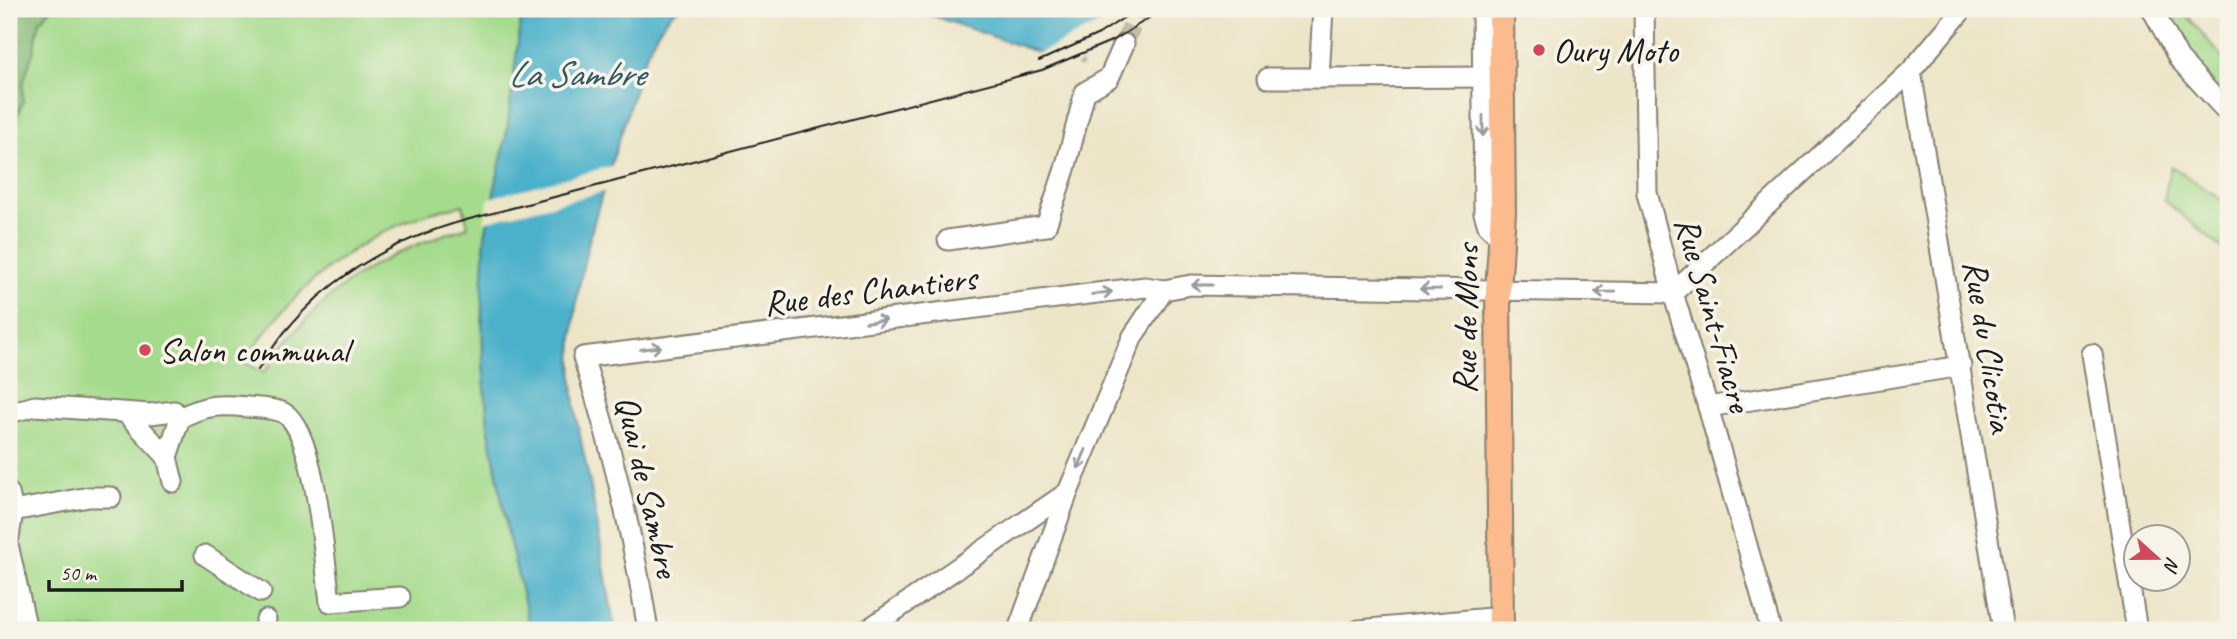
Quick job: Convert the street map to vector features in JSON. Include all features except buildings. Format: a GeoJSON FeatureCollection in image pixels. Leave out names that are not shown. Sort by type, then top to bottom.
{"type":"FeatureCollection","features":[{"type":"Feature","properties":{"kind":"main road","name":"Rue de Mons"},"geometry":{"type":"LineString","coordinates":[[1501,9],[1492,77],[1501,238],[1498,290],[1501,623]]}},
{"type":"Feature","properties":{"kind":"street"},"geometry":{"type":"LineString","coordinates":[[1319,78],[1323,9]]}},
{"type":"Feature","properties":{"kind":"street"},"geometry":{"type":"LineString","coordinates":[[1268,78],[1492,77],[1482,9]]}},
{"type":"Feature","properties":{"kind":"street","name":"Rue Saint-Fiacre"},"geometry":{"type":"LineString","coordinates":[[1644,9],[1647,193],[1673,293],[1771,630]]}},
{"type":"Feature","properties":{"kind":"street"},"geometry":{"type":"LineString","coordinates":[[1673,293],[1911,71],[1963,9]]}},
{"type":"Feature","properties":{"kind":"street"},"geometry":{"type":"LineString","coordinates":[[2152,9],[2179,59],[2228,113]]}},
{"type":"Feature","properties":{"kind":"street"},"geometry":{"type":"LineString","coordinates":[[948,240],[1046,226],[1065,169],[1085,92],[1110,78],[1124,44]]}},
{"type":"Feature","properties":{"kind":"street","name":"Rue du Clicotia"},"geometry":{"type":"LineString","coordinates":[[1911,71],[2003,630]]}},
{"type":"Feature","properties":{"kind":"street","name":"Rue des Chantiers"},"geometry":{"type":"LineString","coordinates":[[583,357],[1145,287],[1164,289],[1191,285],[1673,293]]}},
{"type":"Feature","properties":{"kind":"street"},"geometry":{"type":"LineString","coordinates":[[1018,630],[1068,492],[1133,336],[1164,289]]}},
{"type":"Feature","properties":{"kind":"street"},"geometry":{"type":"LineString","coordinates":[[2092,354],[2137,630]]}},
{"type":"Feature","properties":{"kind":"street","name":"Quai de Sambre"},"geometry":{"type":"LineString","coordinates":[[583,357],[604,422],[648,630]]}},
{"type":"Feature","properties":{"kind":"street"},"geometry":{"type":"LineString","coordinates":[[1708,407],[1961,366]]}},
{"type":"Feature","properties":{"kind":"street"},"geometry":{"type":"LineString","coordinates":[[173,482],[167,457],[180,418],[200,408],[222,404],[284,413],[297,425],[305,448],[318,502],[330,602],[400,597]]}},
{"type":"Feature","properties":{"kind":"street"},"geometry":{"type":"LineString","coordinates":[[9,414],[34,406],[150,414],[174,411],[180,418]]}},
{"type":"Feature","properties":{"kind":"street"},"geometry":{"type":"LineString","coordinates":[[126,413],[167,457]]}},
{"type":"Feature","properties":{"kind":"street"},"geometry":{"type":"LineString","coordinates":[[867,630],[1068,492]]}},
{"type":"Feature","properties":{"kind":"street"},"geometry":{"type":"LineString","coordinates":[[9,537],[11,502],[111,496]]}},
{"type":"Feature","properties":{"kind":"street"},"geometry":{"type":"LineString","coordinates":[[9,549],[27,630]]}},
{"type":"Feature","properties":{"kind":"street"},"geometry":{"type":"LineString","coordinates":[[205,555],[261,592]]}},
{"type":"Feature","properties":{"kind":"street"},"geometry":{"type":"LineString","coordinates":[[1359,630],[1501,623]]}},
{"type":"Feature","properties":{"kind":"green space"},"geometry":{"type":"Polygon","coordinates":[[[9,9],[522,9],[507,131],[485,236],[482,295],[483,363],[488,425],[508,534],[531,630],[9,630],[9,9]],[[463,205],[429,213],[366,242],[310,283],[264,335],[245,363],[264,373],[306,320],[328,298],[352,280],[405,250],[468,227],[463,205]]]}},
{"type":"Feature","properties":{"kind":"green space"},"geometry":{"type":"Polygon","coordinates":[[[9,9],[51,9],[40,21],[23,83],[23,101],[9,132],[9,9]]]}},
{"type":"Feature","properties":{"kind":"green space"},"geometry":{"type":"Polygon","coordinates":[[[2162,9],[2184,12],[2228,64],[2228,90],[2219,92],[2170,33],[2162,9]]]}},
{"type":"Feature","properties":{"kind":"green space"},"geometry":{"type":"Polygon","coordinates":[[[2171,166],[2228,204],[2228,253],[2164,200],[2171,166]]]}},
{"type":"Feature","properties":{"kind":"water","name":"La Sambre"},"geometry":{"type":"Polygon","coordinates":[[[522,9],[678,9],[668,18],[651,43],[639,74],[587,248],[575,315],[572,349],[576,408],[615,630],[531,630],[508,534],[488,425],[483,363],[485,236],[507,131],[522,9]]]}},
{"type":"Feature","properties":{"kind":"water"},"geometry":{"type":"Polygon","coordinates":[[[913,9],[1104,9],[1080,67],[913,9]]]}},
{"type":"Feature","properties":{"kind":"pier"},"geometry":{"type":"Polygon","coordinates":[[[1101,23],[1086,62],[1071,68],[1035,55],[1101,23]]]}},
{"type":"Feature","properties":{"kind":"pier"},"geometry":{"type":"Polygon","coordinates":[[[615,165],[607,191],[484,222],[489,198],[615,165]]]}},
{"type":"Feature","properties":{"kind":"tunnel"},"geometry":{"type":"LineString","coordinates":[[1124,44],[1139,9]]}},
{"type":"Feature","properties":{"kind":"tram line"},"geometry":{"type":"LineString","coordinates":[[1039,61],[1099,34],[1137,9]]}},
{"type":"Feature","properties":{"kind":"tram line"},"geometry":{"type":"LineString","coordinates":[[258,370],[298,317],[322,294],[347,274],[403,242],[466,220],[1042,70],[1116,39],[1163,9]]}},
{"type":"Feature","properties":{"kind":"place","name":"Oury Moto"},"geometry":{"type":"Point","coordinates":[1539,50]}},
{"type":"Feature","properties":{"kind":"place","name":"Salon communal"},"geometry":{"type":"Point","coordinates":[145,350]}}]}
